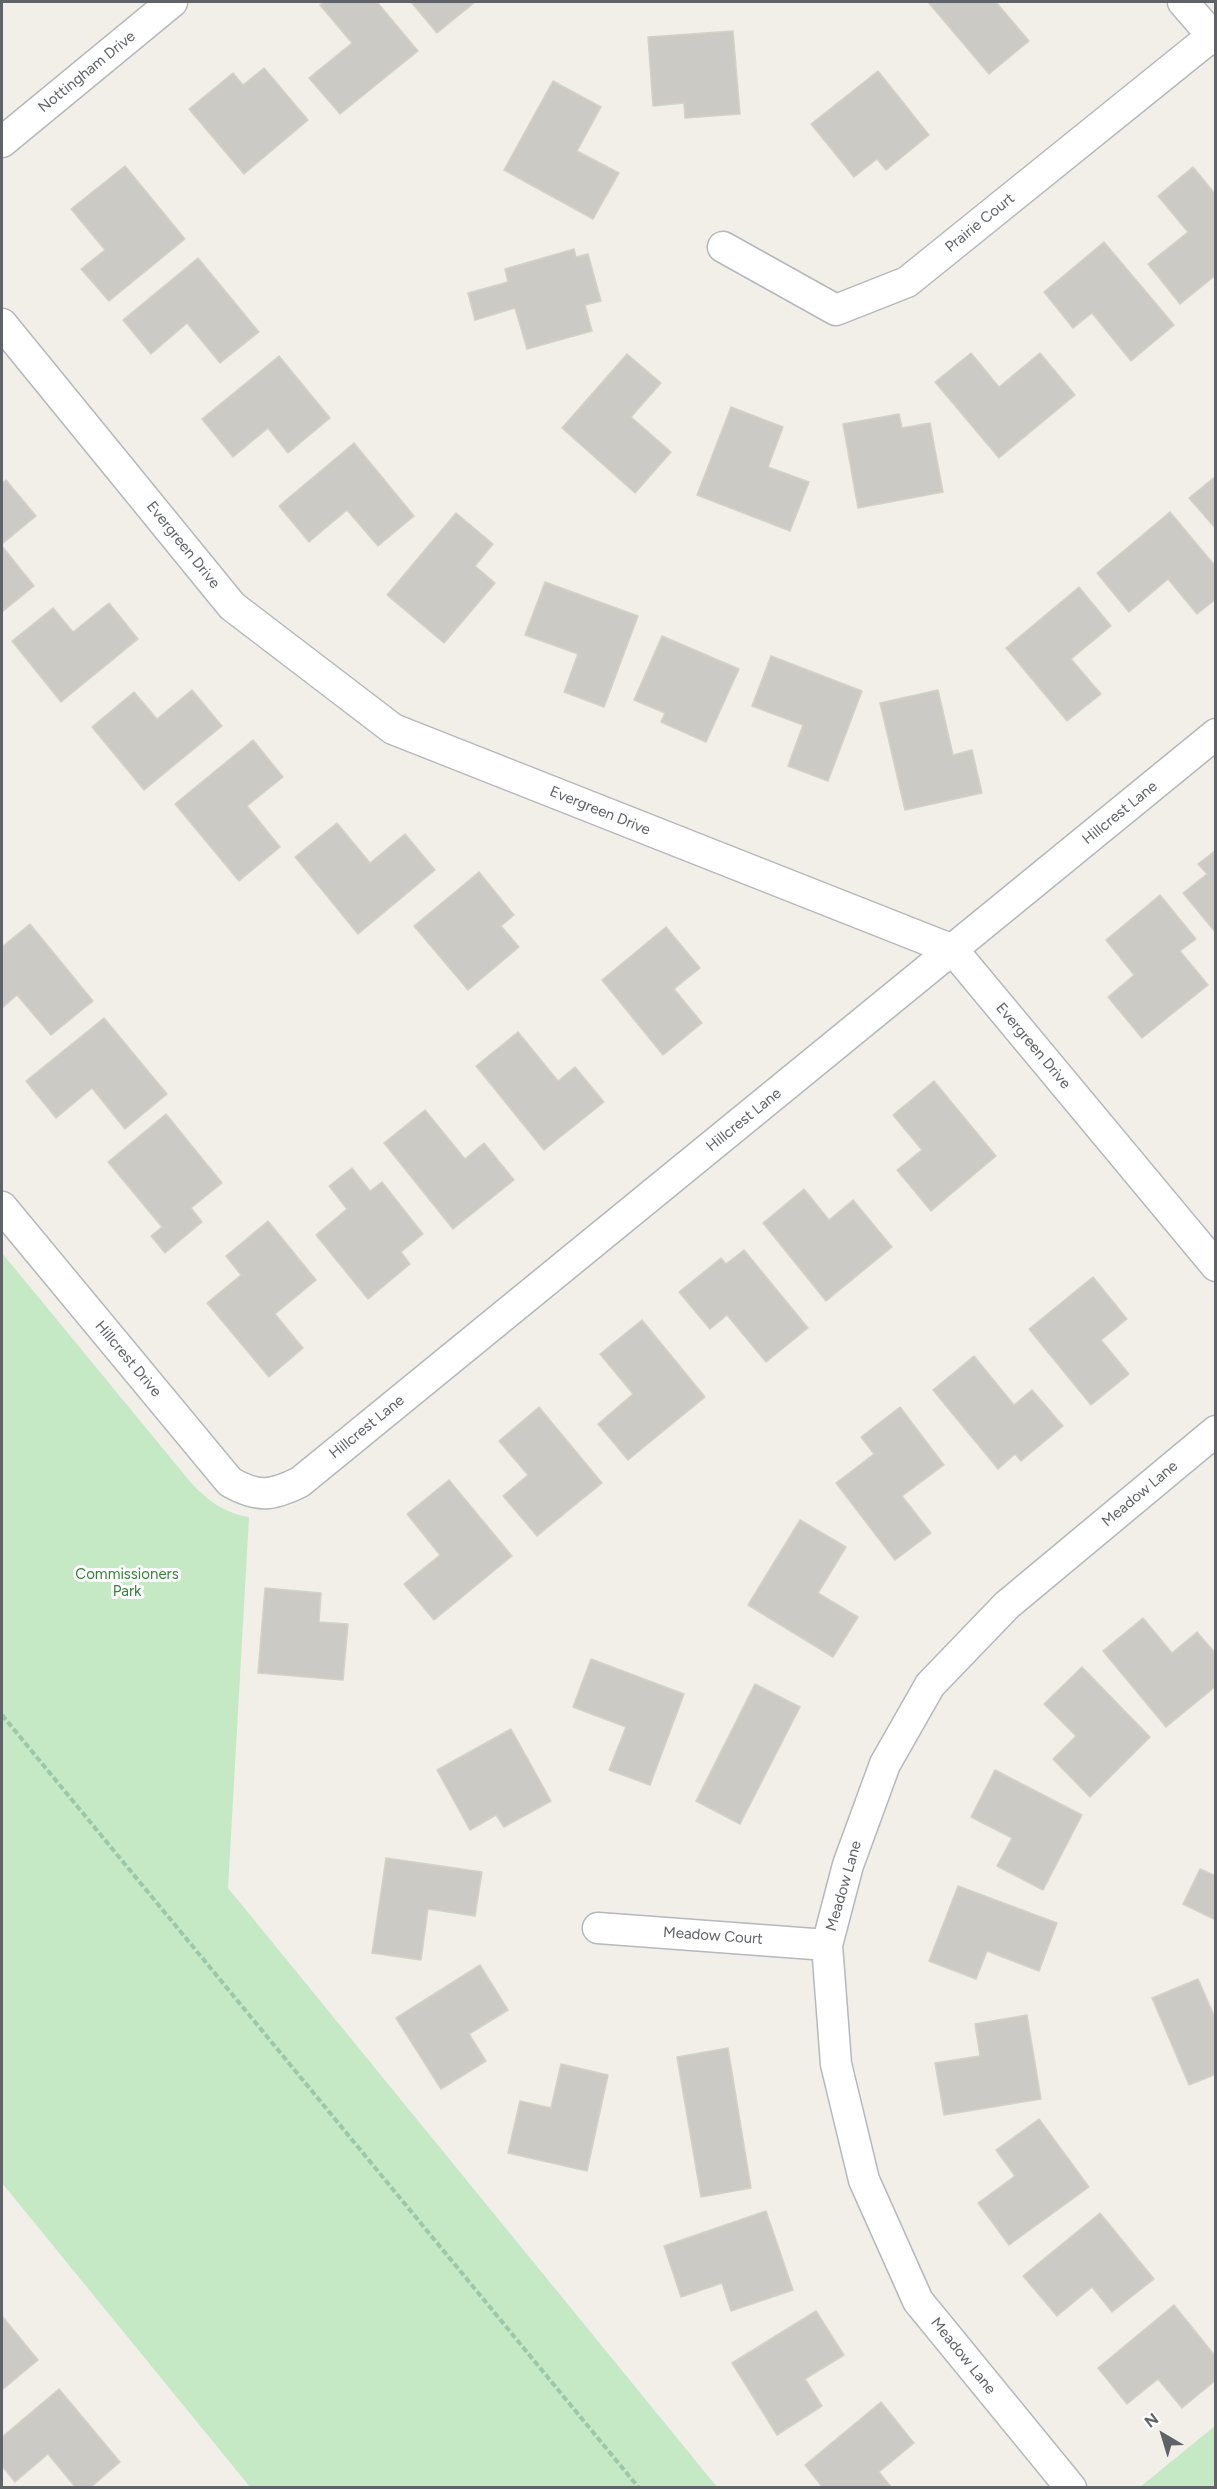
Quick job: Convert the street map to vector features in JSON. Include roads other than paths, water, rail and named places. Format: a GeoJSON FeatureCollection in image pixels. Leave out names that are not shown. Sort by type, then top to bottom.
{"type":"FeatureCollection","features":[{"type":"Feature","properties":{"kind":"street","name":"Nottingham Drive"},"geometry":{"type":"LineString","coordinates":[[2,142],[172,2]]}},
{"type":"Feature","properties":{"kind":"street"},"geometry":{"type":"LineString","coordinates":[[1183,2],[1214,38]]}},
{"type":"Feature","properties":{"kind":"street","name":"Prairie Court"},"geometry":{"type":"LineString","coordinates":[[723,247],[836,309],[907,282],[1214,38]]}},
{"type":"Feature","properties":{"kind":"street","name":"Evergreen Drive"},"geometry":{"type":"LineString","coordinates":[[2,324],[232,606],[393,729],[953,950],[1215,1266]]}},
{"type":"Feature","properties":{"kind":"street","name":"Hillcrest Lane"},"geometry":{"type":"LineString","coordinates":[[265,1494],[282,1491],[300,1482],[1215,734]]}},
{"type":"Feature","properties":{"kind":"street","name":"Hillcrest Drive"},"geometry":{"type":"LineString","coordinates":[[2,1207],[230,1482],[248,1492],[265,1494]]}},
{"type":"Feature","properties":{"kind":"street","name":"Meadow Lane"},"geometry":{"type":"LineString","coordinates":[[1071,2487],[918,2301],[864,2180],[836,2064],[827,1945],[848,1865],[885,1764],[930,1685],[1007,1605],[1215,1431]]}},
{"type":"Feature","properties":{"kind":"street","name":"Meadow Court"},"geometry":{"type":"LineString","coordinates":[[598,1928],[827,1945]]}},
{"type":"Feature","properties":{"kind":"park label","name":"Commissioners Park"},"geometry":{"type":"Point","coordinates":[127,1584]}}]}
